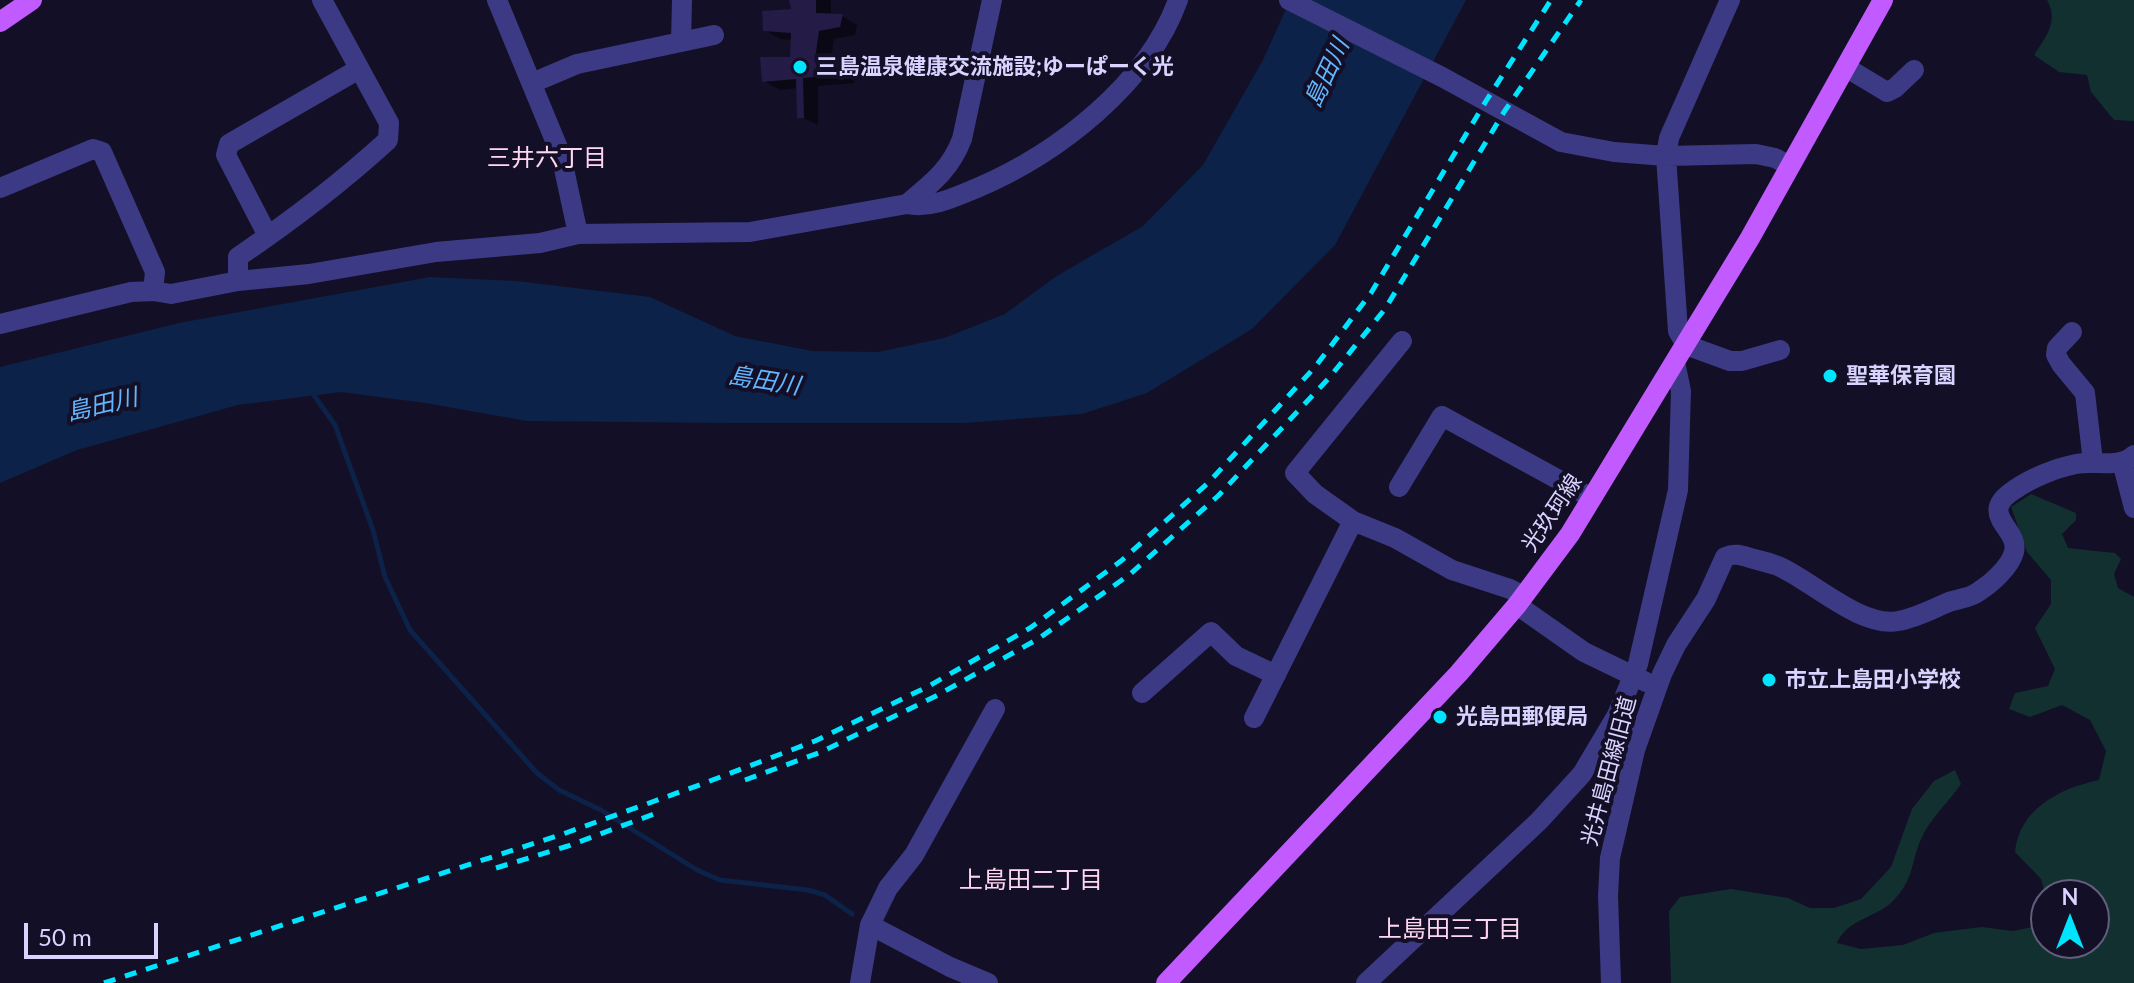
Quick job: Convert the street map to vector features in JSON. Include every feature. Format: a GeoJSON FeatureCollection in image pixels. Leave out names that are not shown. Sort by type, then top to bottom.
{"type":"FeatureCollection","features":[{"type":"Feature","properties":{"kind":"main road"},"geometry":{"type":"LineString","coordinates":[[0,22],[32,0]]}},
{"type":"Feature","properties":{"kind":"main road","name":"光玖珂線"},"geometry":{"type":"LineString","coordinates":[[1166,983],[1459,673],[1570,534],[1750,238],[1883,0]]}},
{"type":"Feature","properties":{"kind":"street"},"geometry":{"type":"LineString","coordinates":[[238,281],[238,257],[352,173],[388,140],[389,123],[322,0]]}},
{"type":"Feature","properties":{"kind":"street"},"geometry":{"type":"LineString","coordinates":[[497,0],[561,155],[578,234]]}},
{"type":"Feature","properties":{"kind":"street"},"geometry":{"type":"LineString","coordinates":[[681,42],[682,0]]}},
{"type":"Feature","properties":{"kind":"street"},"geometry":{"type":"LineString","coordinates":[[907,204],[954,161],[962,139],[992,0]]}},
{"type":"Feature","properties":{"kind":"street"},"geometry":{"type":"LineString","coordinates":[[0,324],[131,292],[171,294],[436,252],[540,243],[578,234],[750,232],[907,204],[921,207],[954,198],[1003,177],[1081,126],[1141,65],[1171,20],[1178,0]]}},
{"type":"Feature","properties":{"kind":"street"},"geometry":{"type":"LineString","coordinates":[[1289,0],[1442,77],[1561,142],[1614,152],[1666,156],[1756,154],[1775,158],[1790,166]]}},
{"type":"Feature","properties":{"kind":"street"},"geometry":{"type":"LineString","coordinates":[[1366,983],[1539,821],[1582,774],[1617,715],[1634,677],[1678,490],[1680,353],[1666,156],[1669,138],[1730,0]]}},
{"type":"Feature","properties":{"kind":"street"},"geometry":{"type":"LineString","coordinates":[[532,83],[577,64],[714,35]]}},
{"type":"Feature","properties":{"kind":"street"},"geometry":{"type":"LineString","coordinates":[[1847,68],[1887,92],[1914,70]]}},
{"type":"Feature","properties":{"kind":"street"},"geometry":{"type":"LineString","coordinates":[[268,236],[226,155],[229,144],[359,69]]}},
{"type":"Feature","properties":{"kind":"street"},"geometry":{"type":"LineString","coordinates":[[0,188],[93,149],[102,152],[155,272],[153,291]]}},
{"type":"Feature","properties":{"kind":"street"},"geometry":{"type":"LineString","coordinates":[[2072,332],[2057,348],[2056,355],[2085,393],[2093,462]]}},
{"type":"Feature","properties":{"kind":"street","name":"光井島田線旧道"},"geometry":{"type":"LineString","coordinates":[[1402,341],[1295,473],[1315,494],[1353,521],[1395,538],[1452,570],[1510,589],[1584,652],[1657,687],[1635,750],[1610,858],[1611,983]]}},
{"type":"Feature","properties":{"kind":"street"},"geometry":{"type":"LineString","coordinates":[[1680,353],[1742,361],[1780,350]]}},
{"type":"Feature","properties":{"kind":"street"},"geometry":{"type":"LineString","coordinates":[[1399,487],[1442,416],[1592,498]]}},
{"type":"Feature","properties":{"kind":"street"},"geometry":{"type":"LineString","coordinates":[[1657,687],[1676,645],[1706,599],[1725,557],[1734,553],[1777,566],[1833,601],[1880,621],[1894,622],[1977,593],[2006,568],[2014,553],[2014,544],[2001,523],[1998,509],[2003,498],[2016,488],[2062,467],[2128,458],[2134,508]]}},
{"type":"Feature","properties":{"kind":"street"},"geometry":{"type":"LineString","coordinates":[[1254,718],[1353,521]]}},
{"type":"Feature","properties":{"kind":"street"},"geometry":{"type":"LineString","coordinates":[[1142,693],[1211,632],[1236,656],[1276,675]]}},
{"type":"Feature","properties":{"kind":"street"},"geometry":{"type":"LineString","coordinates":[[860,983],[870,925],[888,888],[914,855],[995,709]]}},
{"type":"Feature","properties":{"kind":"street"},"geometry":{"type":"LineString","coordinates":[[870,925],[988,983]]}},
{"type":"Feature","properties":{"kind":"green space"},"geometry":{"type":"Polygon","coordinates":[[[2047,0],[2134,0],[2134,121],[2114,120],[2091,92],[2087,75],[2059,72],[2034,55],[2051,22],[2047,0]]]}},
{"type":"Feature","properties":{"kind":"green space"},"geometry":{"type":"Polygon","coordinates":[[[2031,494],[2076,513],[2076,520],[2062,534],[2068,548],[2115,553],[2121,559],[2114,574],[2118,588],[2134,597],[2134,983],[1671,983],[1669,911],[1680,897],[1731,889],[1788,898],[1810,908],[1834,908],[1861,899],[1891,867],[1912,809],[1934,781],[1955,770],[1961,784],[1925,831],[1909,878],[1900,892],[1887,906],[1848,928],[1837,943],[1861,949],[1903,945],[1934,933],[1982,927],[2013,931],[2030,928],[2030,959],[2110,959],[2110,879],[2041,879],[2015,852],[2018,837],[2033,812],[2056,795],[2099,780],[2106,751],[2090,720],[2062,705],[2030,717],[2009,709],[2015,693],[2048,686],[2055,669],[2035,628],[2051,604],[2051,580],[2027,552],[2011,507],[2031,494]]]}},
{"type":"Feature","properties":{"kind":"water","name":"島田川"},"geometry":{"type":"Polygon","coordinates":[[[1290,0],[1466,0],[1335,245],[1252,329],[1147,393],[1082,414],[965,423],[728,423],[527,421],[341,392],[238,405],[77,450],[0,483],[0,367],[179,323],[430,277],[517,281],[650,297],[735,336],[812,351],[878,352],[944,338],[1005,314],[1055,277],[1143,226],[1203,165],[1263,60],[1290,0]]]}},
{"type":"Feature","properties":{"kind":"building","name":"三島温泉健康交流施設;ゆーぱーく光"},"geometry":{"type":"Polygon","coordinates":[[[789,0],[816,0],[816,13],[843,14],[840,27],[819,31],[815,59],[840,58],[840,75],[803,78],[804,118],[797,118],[796,79],[762,82],[760,57],[790,57],[791,33],[763,31],[762,11],[791,9],[789,0]]]}},
{"type":"Feature","properties":{"kind":"waterway"},"geometry":{"type":"LineString","coordinates":[[311,391],[335,425],[373,530],[385,577],[410,630],[537,773],[559,790],[601,810],[697,870],[720,880],[808,890],[825,895],[852,914]]}},
{"type":"Feature","properties":{"kind":"railway"},"geometry":{"type":"LineString","coordinates":[[104,983],[563,834],[815,741],[929,686],[1030,628],[1121,561],[1208,483],[1315,367],[1371,293],[1486,101],[1551,0]]}},
{"type":"Feature","properties":{"kind":"railway"},"geometry":{"type":"LineString","coordinates":[[745,780],[821,752],[936,696],[1038,639],[1129,575],[1218,496],[1329,378],[1385,309],[1504,112],[1581,0]]}},
{"type":"Feature","properties":{"kind":"railway"},"geometry":{"type":"LineString","coordinates":[[496,868],[568,846],[662,811]]}},
{"type":"Feature","properties":{"kind":"place","name":"三島温泉健康交流施設;ゆーぱーく光"},"geometry":{"type":"Point","coordinates":[800,67]}},
{"type":"Feature","properties":{"kind":"place","name":"聖華保育園"},"geometry":{"type":"Point","coordinates":[1830,376]}},
{"type":"Feature","properties":{"kind":"place","name":"市立上島田小学校"},"geometry":{"type":"Point","coordinates":[1769,680]}},
{"type":"Feature","properties":{"kind":"place","name":"光島田郵便局"},"geometry":{"type":"Point","coordinates":[1440,717]}},
{"type":"Feature","properties":{"kind":"district","name":"三井六丁目"},"geometry":{"type":"Point","coordinates":[547,158]}},
{"type":"Feature","properties":{"kind":"district","name":"上島田二丁目"},"geometry":{"type":"Point","coordinates":[1031,880]}},
{"type":"Feature","properties":{"kind":"district","name":"上島田三丁目"},"geometry":{"type":"Point","coordinates":[1450,929]}}]}
